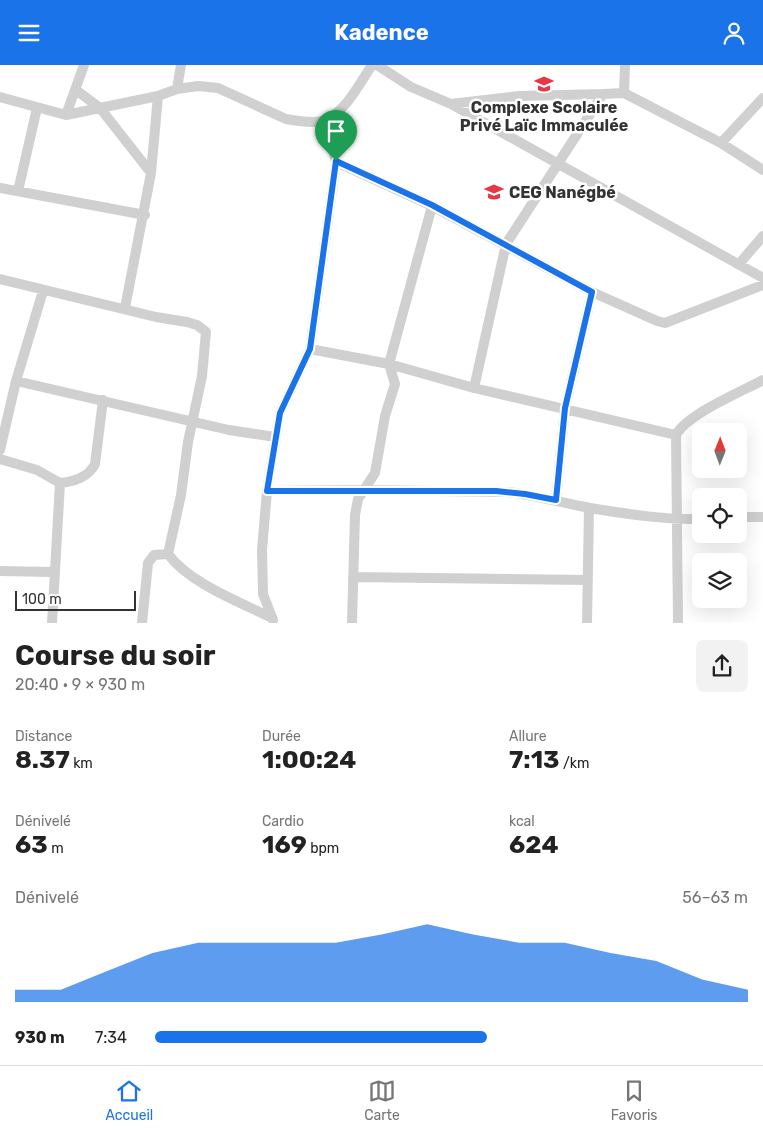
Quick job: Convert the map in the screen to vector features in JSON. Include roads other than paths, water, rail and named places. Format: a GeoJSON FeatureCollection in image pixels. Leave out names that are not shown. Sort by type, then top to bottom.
{"type":"FeatureCollection","features":[{"type":"Feature","properties":{"kind":"street"},"geometry":{"type":"LineString","coordinates":[[66,115],[84,65]]}},
{"type":"Feature","properties":{"kind":"street"},"geometry":{"type":"LineString","coordinates":[[177,89],[181,65]]}},
{"type":"Feature","properties":{"kind":"street"},"geometry":{"type":"LineString","coordinates":[[0,97],[66,115],[158,96],[177,89],[198,85],[218,88],[286,119],[298,121],[325,120],[342,107],[372,65]]}},
{"type":"Feature","properties":{"kind":"street"},"geometry":{"type":"LineString","coordinates":[[376,65],[411,87],[451,105],[763,278]]}},
{"type":"Feature","properties":{"kind":"street"},"geometry":{"type":"LineString","coordinates":[[624,93],[625,65]]}},
{"type":"Feature","properties":{"kind":"street"},"geometry":{"type":"LineString","coordinates":[[76,90],[100,108],[152,173]]}},
{"type":"Feature","properties":{"kind":"street"},"geometry":{"type":"LineString","coordinates":[[451,105],[520,96],[624,93],[721,143],[763,170]]}},
{"type":"Feature","properties":{"kind":"street"},"geometry":{"type":"LineString","coordinates":[[474,388],[506,244],[603,94]]}},
{"type":"Feature","properties":{"kind":"street"},"geometry":{"type":"LineString","coordinates":[[125,308],[152,173],[158,96]]}},
{"type":"Feature","properties":{"kind":"street"},"geometry":{"type":"LineString","coordinates":[[721,143],[763,98]]}},
{"type":"Feature","properties":{"kind":"street"},"geometry":{"type":"LineString","coordinates":[[18,191],[37,108]]}},
{"type":"Feature","properties":{"kind":"street"},"geometry":{"type":"LineString","coordinates":[[274,621],[262,594],[262,550],[267,491],[284,403],[310,349],[336,161],[325,120]]}},
{"type":"Feature","properties":{"kind":"street"},"geometry":{"type":"LineString","coordinates":[[336,161],[432,205],[592,292],[665,323],[763,285]]}},
{"type":"Feature","properties":{"kind":"street"},"geometry":{"type":"LineString","coordinates":[[0,187],[144,215]]}},
{"type":"Feature","properties":{"kind":"street"},"geometry":{"type":"LineString","coordinates":[[352,623],[355,515],[358,499],[375,473],[385,416],[395,384],[389,364],[432,205]]}},
{"type":"Feature","properties":{"kind":"street"},"geometry":{"type":"LineString","coordinates":[[739,264],[763,236]]}},
{"type":"Feature","properties":{"kind":"street"},"geometry":{"type":"LineString","coordinates":[[0,279],[43,291],[197,325],[206,332],[202,376],[181,495],[168,554],[174,563],[192,576],[274,621]]}},
{"type":"Feature","properties":{"kind":"street"},"geometry":{"type":"LineString","coordinates":[[0,450],[16,381],[43,291]]}},
{"type":"Feature","properties":{"kind":"street"},"geometry":{"type":"LineString","coordinates":[[556,500],[565,408],[592,292]]}},
{"type":"Feature","properties":{"kind":"street"},"geometry":{"type":"LineString","coordinates":[[310,349],[389,364],[474,388],[676,435]]}},
{"type":"Feature","properties":{"kind":"street"},"geometry":{"type":"LineString","coordinates":[[678,623],[676,435],[679,428],[702,411],[763,380]]}},
{"type":"Feature","properties":{"kind":"street"},"geometry":{"type":"LineString","coordinates":[[16,381],[193,420],[229,430],[276,437]]}},
{"type":"Feature","properties":{"kind":"street"},"geometry":{"type":"LineString","coordinates":[[0,459],[37,470],[60,483],[67,482],[92,471],[95,464],[103,400]]}},
{"type":"Feature","properties":{"kind":"street"},"geometry":{"type":"LineString","coordinates":[[52,623],[53,573],[60,483]]}},
{"type":"Feature","properties":{"kind":"street"},"geometry":{"type":"LineString","coordinates":[[267,491],[507,492],[556,500],[589,508],[692,519]]}},
{"type":"Feature","properties":{"kind":"street"},"geometry":{"type":"LineString","coordinates":[[587,623],[589,508]]}},
{"type":"Feature","properties":{"kind":"street"},"geometry":{"type":"LineString","coordinates":[[747,517],[763,517]]}},
{"type":"Feature","properties":{"kind":"street"},"geometry":{"type":"LineString","coordinates":[[142,623],[148,563],[154,555],[168,554]]}},
{"type":"Feature","properties":{"kind":"street"},"geometry":{"type":"LineString","coordinates":[[0,571],[53,573]]}},
{"type":"Feature","properties":{"kind":"street"},"geometry":{"type":"LineString","coordinates":[[353,577],[588,580]]}},
{"type":"Feature","properties":{"kind":"place","name":"Complexe Scolaire Privé Laïc Immaculée"},"geometry":{"type":"Point","coordinates":[544,84]}},
{"type":"Feature","properties":{"kind":"place","name":"CEG Nanégbé"},"geometry":{"type":"Point","coordinates":[494,192]}}]}
